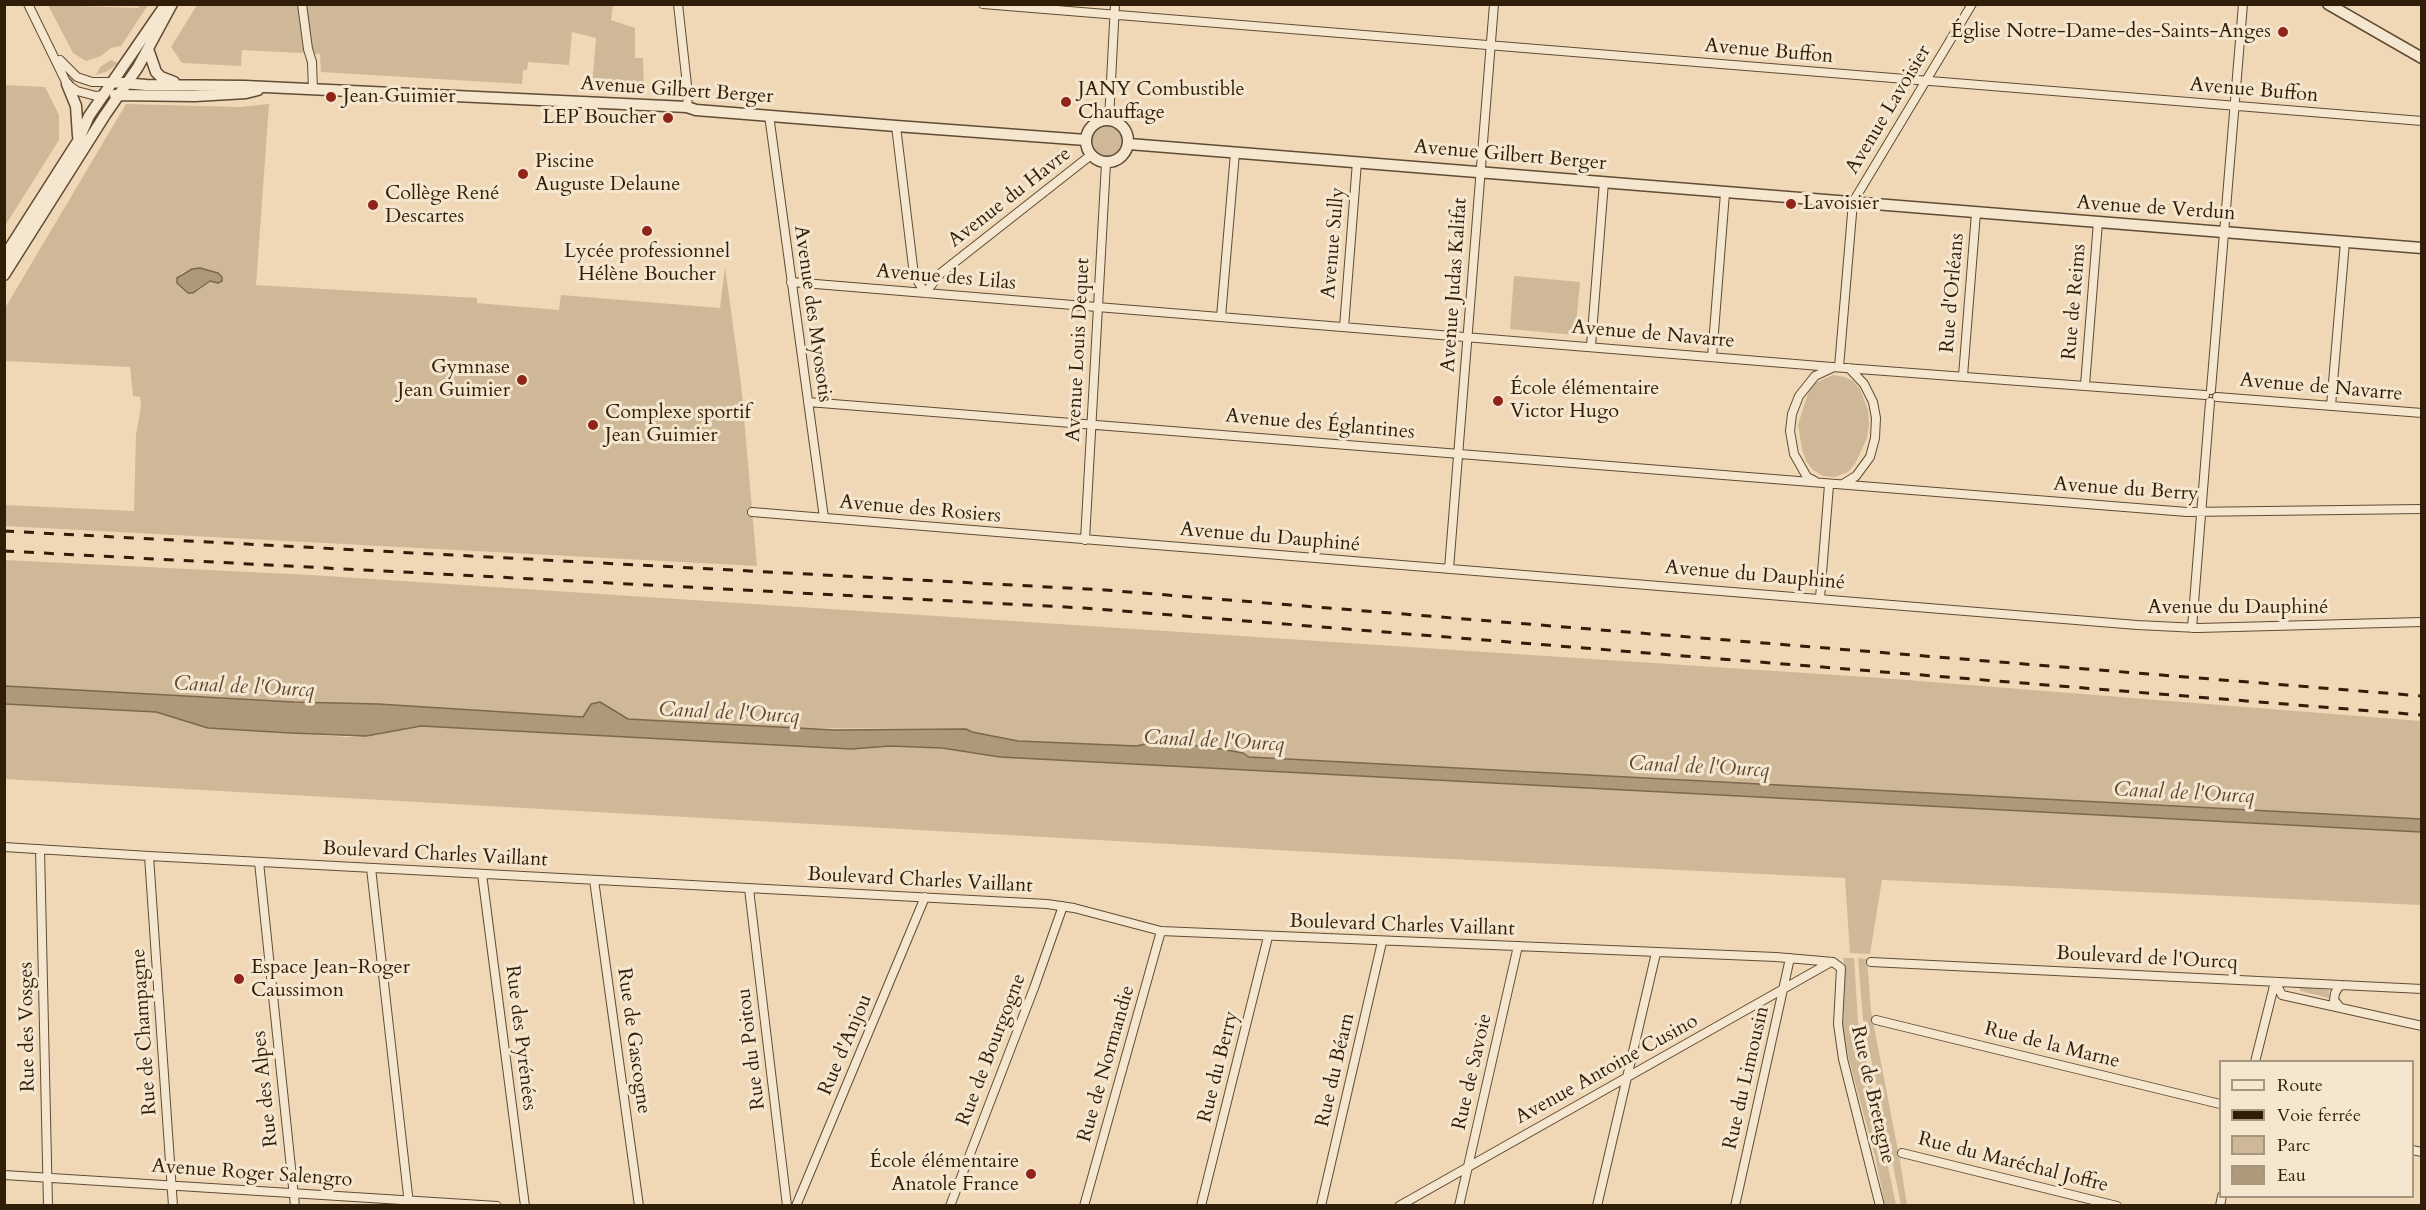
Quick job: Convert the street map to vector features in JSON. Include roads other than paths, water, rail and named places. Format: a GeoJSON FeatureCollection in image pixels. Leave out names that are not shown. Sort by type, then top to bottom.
{"type":"FeatureCollection","features":[{"type":"Feature","properties":{"kind":"street"},"geometry":{"type":"LineString","coordinates":[[28,4],[51,47],[76,106],[78,141]]}},
{"type":"Feature","properties":{"kind":"street"},"geometry":{"type":"LineString","coordinates":[[4,257],[78,141],[89,116],[166,4]]}},
{"type":"Feature","properties":{"kind":"street"},"geometry":{"type":"LineString","coordinates":[[4,275],[127,83],[172,4]]}},
{"type":"Feature","properties":{"kind":"street"},"geometry":{"type":"LineString","coordinates":[[302,4],[314,80],[313,90]]}},
{"type":"Feature","properties":{"kind":"street"},"geometry":{"type":"LineString","coordinates":[[678,4],[688,94],[687,107]]}},
{"type":"Feature","properties":{"kind":"street","name":"Avenue Buffon"},"geometry":{"type":"LineString","coordinates":[[983,4],[2421,121]]}},
{"type":"Feature","properties":{"kind":"street"},"geometry":{"type":"LineString","coordinates":[[1109,120],[1115,4]]}},
{"type":"Feature","properties":{"kind":"street","name":"Avenue Judas Kalifat"},"geometry":{"type":"LineString","coordinates":[[1449,569],[1494,4]]}},
{"type":"Feature","properties":{"kind":"street","name":"Avenue Lavoisier"},"geometry":{"type":"LineString","coordinates":[[1853,202],[1972,4]]}},
{"type":"Feature","properties":{"kind":"street"},"geometry":{"type":"LineString","coordinates":[[2192,628],[2243,4]]}},
{"type":"Feature","properties":{"kind":"street"},"geometry":{"type":"LineString","coordinates":[[2328,4],[2421,58]]}},
{"type":"Feature","properties":{"kind":"street"},"geometry":{"type":"LineString","coordinates":[[51,47],[64,66],[77,77],[92,82],[112,82]]}},
{"type":"Feature","properties":{"kind":"street"},"geometry":{"type":"LineString","coordinates":[[148,49],[156,72],[161,77],[183,85]]}},
{"type":"Feature","properties":{"kind":"street","name":"Avenue Gilbert Berger"},"geometry":{"type":"LineString","coordinates":[[112,82],[687,107],[1086,140]]}},
{"type":"Feature","properties":{"kind":"street"},"geometry":{"type":"LineString","coordinates":[[67,84],[77,91],[104,95]]}},
{"type":"Feature","properties":{"kind":"street","name":"Avenue Gilbert Berger"},"geometry":{"type":"LineString","coordinates":[[104,95],[195,96],[246,93],[264,88]]}},
{"type":"Feature","properties":{"kind":"street","name":"Avenue des Myosotis"},"geometry":{"type":"LineString","coordinates":[[769,115],[824,518]]}},
{"type":"Feature","properties":{"kind":"street"},"geometry":{"type":"LineString","coordinates":[[1109,120],[1122,125],[1126,130],[1129,144],[1124,156],[1106,163],[1091,155],[1086,140],[1093,125],[1109,120]]}},
{"type":"Feature","properties":{"kind":"street"},"geometry":{"type":"LineString","coordinates":[[896,126],[914,275],[925,293]]}},
{"type":"Feature","properties":{"kind":"street","name":"Avenue Gilbert Berger"},"geometry":{"type":"LineString","coordinates":[[1129,144],[1887,205]]}},
{"type":"Feature","properties":{"kind":"street"},"geometry":{"type":"LineString","coordinates":[[1221,317],[1235,153]]}},
{"type":"Feature","properties":{"kind":"street","name":"Avenue du Havre"},"geometry":{"type":"LineString","coordinates":[[925,293],[942,273],[1091,155]]}},
{"type":"Feature","properties":{"kind":"street","name":"Avenue Sully"},"geometry":{"type":"LineString","coordinates":[[1344,327],[1357,162]]}},
{"type":"Feature","properties":{"kind":"street","name":"Avenue Louis Dequet"},"geometry":{"type":"LineString","coordinates":[[1086,540],[1090,423],[1106,163]]}},
{"type":"Feature","properties":{"kind":"street"},"geometry":{"type":"LineString","coordinates":[[1591,346],[1604,182]]}},
{"type":"Feature","properties":{"kind":"street"},"geometry":{"type":"LineString","coordinates":[[1712,357],[1725,193]]}},
{"type":"Feature","properties":{"kind":"street"},"geometry":{"type":"LineString","coordinates":[[1820,598],[1824,484],[1807,477],[1801,468],[1794,454],[1790,431],[1792,414],[1799,396],[1815,376],[1835,368],[1853,202]]}},
{"type":"Feature","properties":{"kind":"street","name":"Avenue de Verdun"},"geometry":{"type":"LineString","coordinates":[[1887,205],[2421,248]]}},
{"type":"Feature","properties":{"kind":"street","name":"Rue d'Orléans"},"geometry":{"type":"LineString","coordinates":[[1963,376],[1976,213]]}},
{"type":"Feature","properties":{"kind":"street","name":"Rue de Reims"},"geometry":{"type":"LineString","coordinates":[[2085,385],[2098,222]]}},
{"type":"Feature","properties":{"kind":"street"},"geometry":{"type":"LineString","coordinates":[[2331,406],[2345,242]]}},
{"type":"Feature","properties":{"kind":"street","name":"Avenue des Lilas"},"geometry":{"type":"LineString","coordinates":[[791,282],[1098,307]]}},
{"type":"Feature","properties":{"kind":"street","name":"Avenue de Navarre"},"geometry":{"type":"LineString","coordinates":[[1098,307],[1835,368],[2085,385],[2421,413]]}},
{"type":"Feature","properties":{"kind":"street"},"geometry":{"type":"LineString","coordinates":[[1840,485],[1856,476],[1870,457],[1875,438],[1876,418],[1873,402],[1864,384],[1849,368]]}},
{"type":"Feature","properties":{"kind":"street","name":"Avenue des Églantines"},"geometry":{"type":"LineString","coordinates":[[808,402],[1824,484]]}},
{"type":"Feature","properties":{"kind":"street","name":"Avenue du Berry"},"geometry":{"type":"LineString","coordinates":[[1824,484],[2202,513],[2421,510]]}},
{"type":"Feature","properties":{"kind":"street","name":"Avenue des Rosiers"},"geometry":{"type":"LineString","coordinates":[[752,512],[1086,540]]}},
{"type":"Feature","properties":{"kind":"street","name":"Avenue du Dauphiné"},"geometry":{"type":"LineString","coordinates":[[1086,540],[2192,628],[2421,622]]}},
{"type":"Feature","properties":{"kind":"street","name":"Boulevard Charles Vaillant"},"geometry":{"type":"LineString","coordinates":[[4,847],[1063,906],[1161,931],[1268,938],[1518,946],[1790,958],[1832,962]]}},
{"type":"Feature","properties":{"kind":"street","name":"Rue des Vosges"},"geometry":{"type":"LineString","coordinates":[[40,849],[48,1206]]}},
{"type":"Feature","properties":{"kind":"street","name":"Rue de Champagne"},"geometry":{"type":"LineString","coordinates":[[149,856],[173,1206]]}},
{"type":"Feature","properties":{"kind":"street","name":"Rue des Alpes"},"geometry":{"type":"LineString","coordinates":[[259,862],[295,1206]]}},
{"type":"Feature","properties":{"kind":"street"},"geometry":{"type":"LineString","coordinates":[[371,868],[409,1203]]}},
{"type":"Feature","properties":{"kind":"street","name":"Rue des Pyrénées"},"geometry":{"type":"LineString","coordinates":[[482,874],[525,1206]]}},
{"type":"Feature","properties":{"kind":"street","name":"Rue de Gascogne"},"geometry":{"type":"LineString","coordinates":[[594,880],[639,1206]]}},
{"type":"Feature","properties":{"kind":"street","name":"Rue du Poitou"},"geometry":{"type":"LineString","coordinates":[[749,889],[787,1206]]}},
{"type":"Feature","properties":{"kind":"street","name":"Rue d'Anjou"},"geometry":{"type":"LineString","coordinates":[[796,1206],[925,897]]}},
{"type":"Feature","properties":{"kind":"street","name":"Rue de Bourgogne"},"geometry":{"type":"LineString","coordinates":[[950,1206],[1063,906]]}},
{"type":"Feature","properties":{"kind":"street","name":"Rue de Normandie"},"geometry":{"type":"LineString","coordinates":[[1084,1206],[1161,931]]}},
{"type":"Feature","properties":{"kind":"street","name":"Rue du Berry"},"geometry":{"type":"LineString","coordinates":[[1201,1206],[1268,938]]}},
{"type":"Feature","properties":{"kind":"street","name":"Rue du Béarn"},"geometry":{"type":"LineString","coordinates":[[1321,1206],[1382,942]]}},
{"type":"Feature","properties":{"kind":"street","name":"Rue de Savoie"},"geometry":{"type":"LineString","coordinates":[[1459,1206],[1518,946]]}},
{"type":"Feature","properties":{"kind":"street"},"geometry":{"type":"LineString","coordinates":[[1597,1206],[1656,953]]}},
{"type":"Feature","properties":{"kind":"street","name":"Rue du Limousin"},"geometry":{"type":"LineString","coordinates":[[1735,1206],[1785,990],[1790,958]]}},
{"type":"Feature","properties":{"kind":"street","name":"Avenue Antoine Cusino"},"geometry":{"type":"LineString","coordinates":[[1399,1206],[1832,962]]}},
{"type":"Feature","properties":{"kind":"street","name":"Rue de Bretagne"},"geometry":{"type":"LineString","coordinates":[[1832,962],[1841,968],[1838,1024],[1843,1059],[1880,1206]]}},
{"type":"Feature","properties":{"kind":"street","name":"Boulevard de l'Ourcq"},"geometry":{"type":"LineString","coordinates":[[1871,962],[2421,989]]}},
{"type":"Feature","properties":{"kind":"street"},"geometry":{"type":"LineString","coordinates":[[2275,982],[2282,995],[2421,1026]]}},
{"type":"Feature","properties":{"kind":"street"},"geometry":{"type":"LineString","coordinates":[[2256,1060],[2275,982]]}},
{"type":"Feature","properties":{"kind":"street"},"geometry":{"type":"LineString","coordinates":[[2339,1006],[2334,1000],[2340,985]]}},
{"type":"Feature","properties":{"kind":"street","name":"Rue de la Marne"},"geometry":{"type":"LineString","coordinates":[[1876,1020],[2219,1104]]}},
{"type":"Feature","properties":{"kind":"street","name":"Rue du Maréchal Joffre"},"geometry":{"type":"LineString","coordinates":[[1902,1153],[2117,1206]]}},
{"type":"Feature","properties":{"kind":"street","name":"Avenue Roger Salengro"},"geometry":{"type":"LineString","coordinates":[[4,1174],[409,1203],[497,1206]]}},
{"type":"Feature","properties":{"kind":"water"},"geometry":{"type":"Polygon","coordinates":[[[200,268],[218,273],[222,281],[218,283],[210,281],[193,293],[188,293],[177,283],[177,278],[192,269],[200,268]]]}},
{"type":"Feature","properties":{"kind":"water"},"geometry":{"type":"Polygon","coordinates":[[[5,686],[294,702],[378,704],[583,717],[591,704],[600,702],[628,719],[835,730],[966,729],[1018,741],[1137,746],[1149,743],[1204,746],[1243,753],[1249,757],[2421,819],[2421,832],[1000,757],[942,748],[890,746],[851,749],[421,726],[366,736],[208,728],[156,712],[5,704],[5,686]]]}},
{"type":"Feature","properties":{"kind":"railway"},"geometry":{"type":"LineString","coordinates":[[4,531],[1105,590],[2422,696]]}},
{"type":"Feature","properties":{"kind":"railway"},"geometry":{"type":"LineString","coordinates":[[4,551],[1084,608],[2422,715]]}},
{"type":"Feature","properties":{"kind":"place","name":"Église Notre-Dame-des-Saints-Anges"},"geometry":{"type":"Point","coordinates":[2283,32]}},
{"type":"Feature","properties":{"kind":"place","name":"Jean Guimier"},"geometry":{"type":"Point","coordinates":[331,97]}},
{"type":"Feature","properties":{"kind":"place","name":"JANY Combustible Chauffage"},"geometry":{"type":"Point","coordinates":[1066,102]}},
{"type":"Feature","properties":{"kind":"place","name":"LEP Boucher"},"geometry":{"type":"Point","coordinates":[668,118]}},
{"type":"Feature","properties":{"kind":"place","name":"Piscine Auguste Delaune"},"geometry":{"type":"Point","coordinates":[523,174]}},
{"type":"Feature","properties":{"kind":"place","name":"Lavoisier"},"geometry":{"type":"Point","coordinates":[1791,204]}},
{"type":"Feature","properties":{"kind":"place","name":"Collège René Descartes"},"geometry":{"type":"Point","coordinates":[373,205]}},
{"type":"Feature","properties":{"kind":"place","name":"Lycée professionnel Hélène Boucher"},"geometry":{"type":"Point","coordinates":[647,231]}},
{"type":"Feature","properties":{"kind":"place","name":"Gymnase Jean Guimier"},"geometry":{"type":"Point","coordinates":[522,380]}},
{"type":"Feature","properties":{"kind":"place","name":"École élémentaire Victor Hugo"},"geometry":{"type":"Point","coordinates":[1498,401]}},
{"type":"Feature","properties":{"kind":"place","name":"Complexe sportif Jean Guimier"},"geometry":{"type":"Point","coordinates":[593,425]}},
{"type":"Feature","properties":{"kind":"place","name":"Espace Jean-Roger Caussimon"},"geometry":{"type":"Point","coordinates":[239,979]}},
{"type":"Feature","properties":{"kind":"place","name":"École élémentaire Anatole France"},"geometry":{"type":"Point","coordinates":[1031,1174]}},
{"type":"Feature","properties":{"kind":"water label","name":"Canal de l'Ourcq"},"geometry":{"type":"Point","coordinates":[244,688]}},
{"type":"Feature","properties":{"kind":"water label","name":"Canal de l'Ourcq"},"geometry":{"type":"Point","coordinates":[729,714]}},
{"type":"Feature","properties":{"kind":"water label","name":"Canal de l'Ourcq"},"geometry":{"type":"Point","coordinates":[1214,742]}},
{"type":"Feature","properties":{"kind":"water label","name":"Canal de l'Ourcq"},"geometry":{"type":"Point","coordinates":[1699,768]}},
{"type":"Feature","properties":{"kind":"water label","name":"Canal de l'Ourcq"},"geometry":{"type":"Point","coordinates":[2184,794]}}]}
